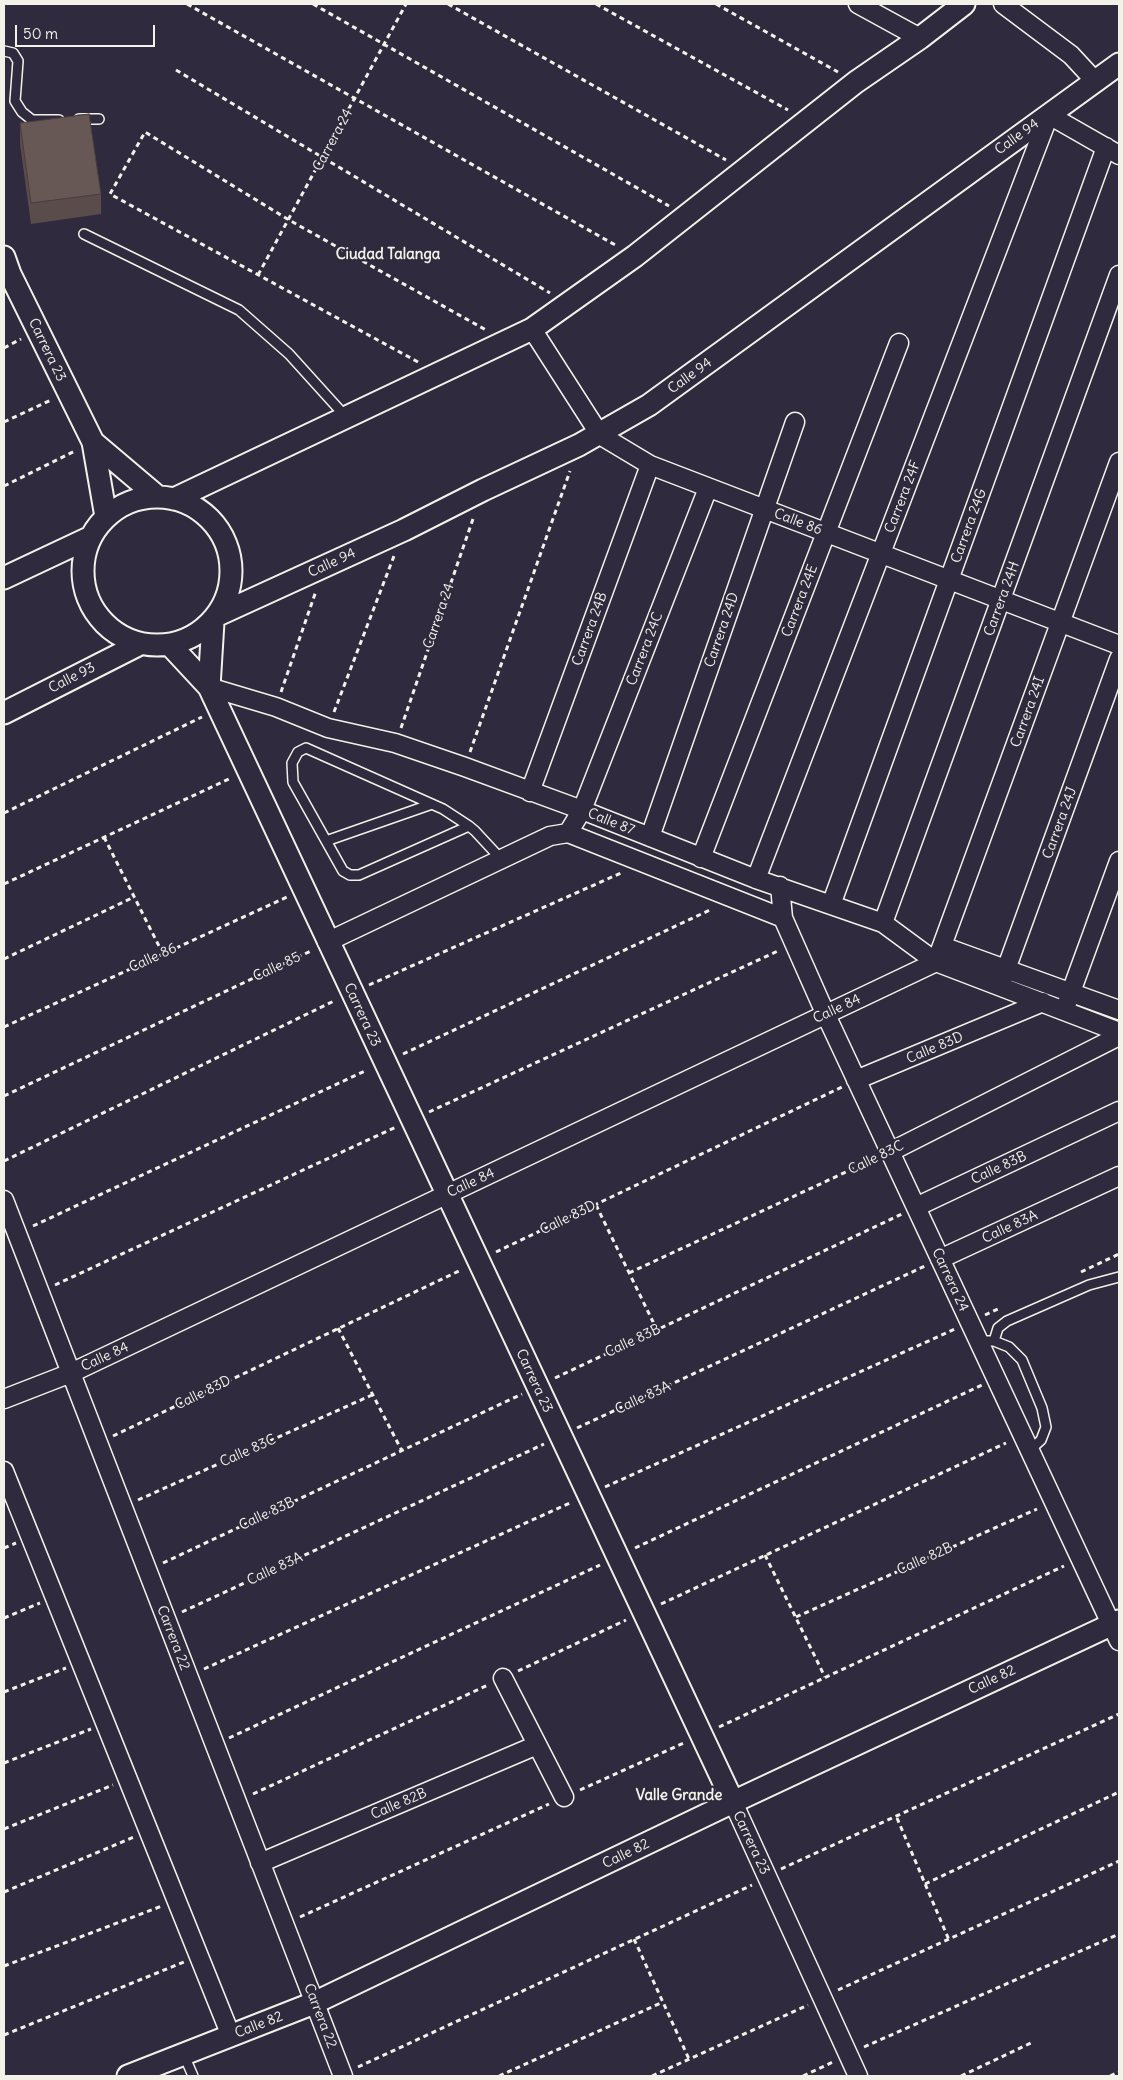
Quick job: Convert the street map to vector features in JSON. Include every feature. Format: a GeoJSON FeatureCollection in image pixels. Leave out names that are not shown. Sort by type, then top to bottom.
{"type":"FeatureCollection","features":[{"type":"Feature","properties":{"kind":"street"},"geometry":{"type":"LineString","coordinates":[[858,4],[920,38]]}},
{"type":"Feature","properties":{"kind":"street"},"geometry":{"type":"LineString","coordinates":[[166,498],[346,417],[532,329],[635,256],[806,120],[964,4]]}},
{"type":"Feature","properties":{"kind":"street"},"geometry":{"type":"LineString","coordinates":[[1003,4],[1071,54],[1096,82]]}},
{"type":"Feature","properties":{"kind":"street","name":"Calle 94"},"geometry":{"type":"LineString","coordinates":[[215,618],[404,530],[483,490],[600,435],[650,405],[1119,64]]}},
{"type":"Feature","properties":{"kind":"street"},"geometry":{"type":"LineString","coordinates":[[1049,115],[1112,151]]}},
{"type":"Feature","properties":{"kind":"street","name":"Carrera 24F"},"geometry":{"type":"LineString","coordinates":[[756,879],[1049,115]]}},
{"type":"Feature","properties":{"kind":"street","name":"Carrera 24G"},"geometry":{"type":"LineString","coordinates":[[831,905],[950,580],[1112,151]]}},
{"type":"Feature","properties":{"kind":"street","name":"Carrera 23"},"geometry":{"type":"LineString","coordinates":[[4,257],[10,274],[93,442],[106,517]]}},
{"type":"Feature","properties":{"kind":"street","name":"Carrera 24H"},"geometry":{"type":"LineString","coordinates":[[883,923],[1119,275]]}},
{"type":"Feature","properties":{"kind":"street","name":"Calle 86"},"geometry":{"type":"LineString","coordinates":[[532,329],[600,435],[650,466],[1119,645]]}},
{"type":"Feature","properties":{"kind":"street","name":"Carrera 24E"},"geometry":{"type":"LineString","coordinates":[[701,858],[899,343]]}},
{"type":"Feature","properties":{"kind":"street","name":"Carrera 24D"},"geometry":{"type":"LineString","coordinates":[[650,838],[794,422]]}},
{"type":"Feature","properties":{"kind":"street","name":"Carrera 23"},"geometry":{"type":"LineString","coordinates":[[93,442],[166,498]]}},
{"type":"Feature","properties":{"kind":"street","name":"Carrera 24I"},"geometry":{"type":"LineString","coordinates":[[939,954],[1119,462]]}},
{"type":"Feature","properties":{"kind":"street","name":"Carrera 24B"},"geometry":{"type":"LineString","coordinates":[[530,792],[650,466]]}},
{"type":"Feature","properties":{"kind":"street","name":"Carrera 24C"},"geometry":{"type":"LineString","coordinates":[[568,832],[582,810],[708,488]]}},
{"type":"Feature","properties":{"kind":"street"},"geometry":{"type":"LineString","coordinates":[[166,498],[196,508],[215,524],[227,546],[232,570],[230,586],[228,594],[215,618],[194,637],[170,645],[140,644],[115,633],[96,614],[85,590],[83,563],[91,538],[106,517],[121,506],[139,499],[166,498]]}},
{"type":"Feature","properties":{"kind":"street"},"geometry":{"type":"LineString","coordinates":[[4,578],[91,538]]}},
{"type":"Feature","properties":{"kind":"street","name":"Carrera 23"},"geometry":{"type":"LineString","coordinates":[[208,687],[215,618]]}},
{"type":"Feature","properties":{"kind":"street","name":"Calle 93"},"geometry":{"type":"LineString","coordinates":[[4,713],[140,644]]}},
{"type":"Feature","properties":{"kind":"street","name":"Carrera 23"},"geometry":{"type":"LineString","coordinates":[[170,645],[208,687],[733,1802],[858,2076]]}},
{"type":"Feature","properties":{"kind":"street","name":"Carrera 24J"},"geometry":{"type":"LineString","coordinates":[[1003,978],[1119,659]]}},
{"type":"Feature","properties":{"kind":"street","name":"Calle 87"},"geometry":{"type":"LineString","coordinates":[[208,687],[276,708],[328,728],[395,743],[465,767],[582,810],[756,879],[883,923],[939,954],[1003,978]]}},
{"type":"Feature","properties":{"kind":"street"},"geometry":{"type":"LineString","coordinates":[[327,942],[550,836],[568,832],[783,918]]}},
{"type":"Feature","properties":{"kind":"street"},"geometry":{"type":"LineString","coordinates":[[1064,1011],[1119,861]]}},
{"type":"Feature","properties":{"kind":"street","name":"Carrera 24"},"geometry":{"type":"LineString","coordinates":[[780,886],[783,918],[826,1015],[970,1322],[986,1341],[996,1379],[1080,1558],[1117,1629]]}},
{"type":"Feature","properties":{"kind":"street","name":"Calle 84"},"geometry":{"type":"LineString","coordinates":[[4,1399],[71,1373],[826,1015],[939,954]]}},
{"type":"Feature","properties":{"kind":"street"},"geometry":{"type":"LineString","coordinates":[[1003,978],[1070,994],[1119,1010]]}},
{"type":"Feature","properties":{"kind":"street"},"geometry":{"type":"LineString","coordinates":[[1003,978],[1043,1002],[1119,1032]]}},
{"type":"Feature","properties":{"kind":"street","name":"Calle 83D"},"geometry":{"type":"LineString","coordinates":[[856,1080],[1043,1002]]}},
{"type":"Feature","properties":{"kind":"street","name":"Calle 83C"},"geometry":{"type":"LineString","coordinates":[[890,1152],[1119,1036]]}},
{"type":"Feature","properties":{"kind":"street","name":"Calle 83B"},"geometry":{"type":"LineString","coordinates":[[916,1207],[1119,1111]]}},
{"type":"Feature","properties":{"kind":"street","name":"Calle 83A"},"geometry":{"type":"LineString","coordinates":[[940,1259],[1119,1176]]}},
{"type":"Feature","properties":{"kind":"street","name":"Carrera 22"},"geometry":{"type":"LineString","coordinates":[[4,1200],[343,2075]]}},
{"type":"Feature","properties":{"kind":"street"},"geometry":{"type":"LineString","coordinates":[[4,1471],[230,2036]]}},
{"type":"Feature","properties":{"kind":"street","name":"Calle 82"},"geometry":{"type":"LineString","coordinates":[[128,2076],[314,2003],[733,1802],[1117,1629]]}},
{"type":"Feature","properties":{"kind":"street"},"geometry":{"type":"LineString","coordinates":[[503,1678],[564,1798]]}},
{"type":"Feature","properties":{"kind":"street","name":"Calle 82B"},"geometry":{"type":"LineString","coordinates":[[260,1863],[537,1745]]}},
{"type":"Feature","properties":{"kind":"lane"},"geometry":{"type":"LineString","coordinates":[[4,51],[13,53],[18,61],[15,101],[22,112],[32,120],[99,119]]}},
{"type":"Feature","properties":{"kind":"lane"},"geometry":{"type":"LineString","coordinates":[[84,234],[239,310],[289,354],[346,417]]}},
{"type":"Feature","properties":{"kind":"lane"},"geometry":{"type":"LineString","coordinates":[[469,826],[359,875],[342,871],[293,782],[292,763],[298,752],[306,748],[443,809],[469,826],[501,859]]}},
{"type":"Feature","properties":{"kind":"lane"},"geometry":{"type":"LineString","coordinates":[[326,841],[432,804]]}},
{"type":"Feature","properties":{"kind":"lane"},"geometry":{"type":"LineString","coordinates":[[1026,1443],[1041,1440],[1046,1426],[1042,1408],[1022,1360],[1009,1347],[986,1341],[1007,1321],[1089,1286],[1119,1276]]}},
{"type":"Feature","properties":{"kind":"lane"},"geometry":{"type":"LineString","coordinates":[[184,2054],[193,2076]]}},
{"type":"Feature","properties":{"kind":"path"},"geometry":{"type":"LineString","coordinates":[[187,4],[635,256]]}},
{"type":"Feature","properties":{"kind":"path"},"geometry":{"type":"LineString","coordinates":[[313,4],[685,215]]}},
{"type":"Feature","properties":{"kind":"path","name":"Carrera 24"},"geometry":{"type":"LineString","coordinates":[[258,275],[290,220],[406,4]]}},
{"type":"Feature","properties":{"kind":"path"},"geometry":{"type":"LineString","coordinates":[[448,4],[743,170]]}},
{"type":"Feature","properties":{"kind":"path"},"geometry":{"type":"LineString","coordinates":[[596,4],[806,120]]}},
{"type":"Feature","properties":{"kind":"path"},"geometry":{"type":"LineString","coordinates":[[716,4],[856,82]]}},
{"type":"Feature","properties":{"kind":"path"},"geometry":{"type":"LineString","coordinates":[[176,70],[568,304]]}},
{"type":"Feature","properties":{"kind":"path"},"geometry":{"type":"LineString","coordinates":[[438,373],[110,194],[145,132],[290,220],[506,341]]}},
{"type":"Feature","properties":{"kind":"path"},"geometry":{"type":"LineString","coordinates":[[4,422],[68,392]]}},
{"type":"Feature","properties":{"kind":"path"},"geometry":{"type":"LineString","coordinates":[[4,486],[93,442]]}},
{"type":"Feature","properties":{"kind":"path"},"geometry":{"type":"LineString","coordinates":[[465,767],[579,445]]}},
{"type":"Feature","properties":{"kind":"path","name":"Carrera 24"},"geometry":{"type":"LineString","coordinates":[[395,743],[483,490]]}},
{"type":"Feature","properties":{"kind":"path"},"geometry":{"type":"LineString","coordinates":[[328,728],[404,530]]}},
{"type":"Feature","properties":{"kind":"path"},"geometry":{"type":"LineString","coordinates":[[276,708],[324,567]]}},
{"type":"Feature","properties":{"kind":"path"},"geometry":{"type":"LineString","coordinates":[[4,813],[218,710]]}},
{"type":"Feature","properties":{"kind":"path"},"geometry":{"type":"LineString","coordinates":[[4,884],[247,771]]}},
{"type":"Feature","properties":{"kind":"path"},"geometry":{"type":"LineString","coordinates":[[104,837],[163,954]]}},
{"type":"Feature","properties":{"kind":"path"},"geometry":{"type":"LineString","coordinates":[[4,1162],[351,992],[645,863]]}},
{"type":"Feature","properties":{"kind":"path","name":"Calle 86"},"geometry":{"type":"LineString","coordinates":[[4,1027],[303,889]]}},
{"type":"Feature","properties":{"kind":"path"},"geometry":{"type":"LineString","coordinates":[[4,959],[134,897]]}},
{"type":"Feature","properties":{"kind":"path","name":"Calle 85"},"geometry":{"type":"LineString","coordinates":[[4,1096],[327,942]]}},
{"type":"Feature","properties":{"kind":"path"},"geometry":{"type":"LineString","coordinates":[[39,1292],[794,944]]}},
{"type":"Feature","properties":{"kind":"path","name":"Calle 83D"},"geometry":{"type":"LineString","coordinates":[[98,1443],[856,1080]]}},
{"type":"Feature","properties":{"kind":"path","name":"Calle 83C"},"geometry":{"type":"LineString","coordinates":[[629,1272],[890,1152]]}},
{"type":"Feature","properties":{"kind":"path"},"geometry":{"type":"LineString","coordinates":[[596,1205],[657,1330]]}},
{"type":"Feature","properties":{"kind":"path","name":"Calle 83B"},"geometry":{"type":"LineString","coordinates":[[147,1571],[916,1207]]}},
{"type":"Feature","properties":{"kind":"path","name":"Calle 83A"},"geometry":{"type":"LineString","coordinates":[[166,1620],[940,1259]]}},
{"type":"Feature","properties":{"kind":"path"},"geometry":{"type":"LineString","coordinates":[[188,1676],[970,1322]]}},
{"type":"Feature","properties":{"kind":"path"},"geometry":{"type":"LineString","coordinates":[[338,1328],[402,1450]]}},
{"type":"Feature","properties":{"kind":"path"},"geometry":{"type":"LineString","coordinates":[[215,1745],[996,1379]]}},
{"type":"Feature","properties":{"kind":"path","name":"Calle 83C"},"geometry":{"type":"LineString","coordinates":[[123,1507],[372,1395]]}},
{"type":"Feature","properties":{"kind":"path"},"geometry":{"type":"LineString","coordinates":[[237,1802],[765,1555],[1026,1443]]}},
{"type":"Feature","properties":{"kind":"path","name":"Calle 82B"},"geometry":{"type":"LineString","coordinates":[[796,1617],[1054,1502]]}},
{"type":"Feature","properties":{"kind":"path"},"geometry":{"type":"LineString","coordinates":[[765,1555],[825,1677]]}},
{"type":"Feature","properties":{"kind":"path"},"geometry":{"type":"LineString","coordinates":[[284,1924],[701,1736],[1080,1558]]}},
{"type":"Feature","properties":{"kind":"path"},"geometry":{"type":"LineString","coordinates":[[4,1618],[54,1597]]}},
{"type":"Feature","properties":{"kind":"path"},"geometry":{"type":"LineString","coordinates":[[4,1692],[81,1662]]}},
{"type":"Feature","properties":{"kind":"path"},"geometry":{"type":"LineString","coordinates":[[766,1875],[896,1818],[1119,1714]]}},
{"type":"Feature","properties":{"kind":"path"},"geometry":{"type":"LineString","coordinates":[[4,1763],[105,1724]]}},
{"type":"Feature","properties":{"kind":"path"},"geometry":{"type":"LineString","coordinates":[[4,1829],[127,1780]]}},
{"type":"Feature","properties":{"kind":"path"},"geometry":{"type":"LineString","coordinates":[[925,1884],[1119,1792]]}},
{"type":"Feature","properties":{"kind":"path"},"geometry":{"type":"LineString","coordinates":[[896,1818],[949,1940]]}},
{"type":"Feature","properties":{"kind":"path"},"geometry":{"type":"LineString","coordinates":[[4,1892],[148,1832]]}},
{"type":"Feature","properties":{"kind":"path"},"geometry":{"type":"LineString","coordinates":[[846,1987],[1119,1861]]}},
{"type":"Feature","properties":{"kind":"path"},"geometry":{"type":"LineString","coordinates":[[343,2075],[750,1886]]}},
{"type":"Feature","properties":{"kind":"path"},"geometry":{"type":"LineString","coordinates":[[4,1966],[176,1901]]}},
{"type":"Feature","properties":{"kind":"path"},"geometry":{"type":"LineString","coordinates":[[848,2054],[1119,1934]]}},
{"type":"Feature","properties":{"kind":"path"},"geometry":{"type":"LineString","coordinates":[[634,1939],[689,2059]]}},
{"type":"Feature","properties":{"kind":"path"},"geometry":{"type":"LineString","coordinates":[[4,2035],[198,1956]]}},
{"type":"Feature","properties":{"kind":"path"},"geometry":{"type":"LineString","coordinates":[[499,2076],[663,2002]]}},
{"type":"Feature","properties":{"kind":"path"},"geometry":{"type":"LineString","coordinates":[[652,2076],[803,2008]]}},
{"type":"Feature","properties":{"kind":"path"},"geometry":{"type":"LineString","coordinates":[[960,2076],[1033,2042]]}},
{"type":"Feature","properties":{"kind":"path"},"geometry":{"type":"LineString","coordinates":[[802,2076],[822,2067]]}},
{"type":"Feature","properties":{"kind":"path"},"geometry":{"type":"LineString","coordinates":[[1110,2076],[1119,2072]]}},
{"type":"Feature","properties":{"kind":"building"},"geometry":{"type":"Polygon","coordinates":[[[89,114],[101,194],[31,203],[20,123],[89,114]]]}},
{"type":"Feature","properties":{"kind":"district","name":"Ciudad Talanga"},"geometry":{"type":"Point","coordinates":[388,255]}},
{"type":"Feature","properties":{"kind":"district","name":"Valle Grande"},"geometry":{"type":"Point","coordinates":[679,1796]}}]}
